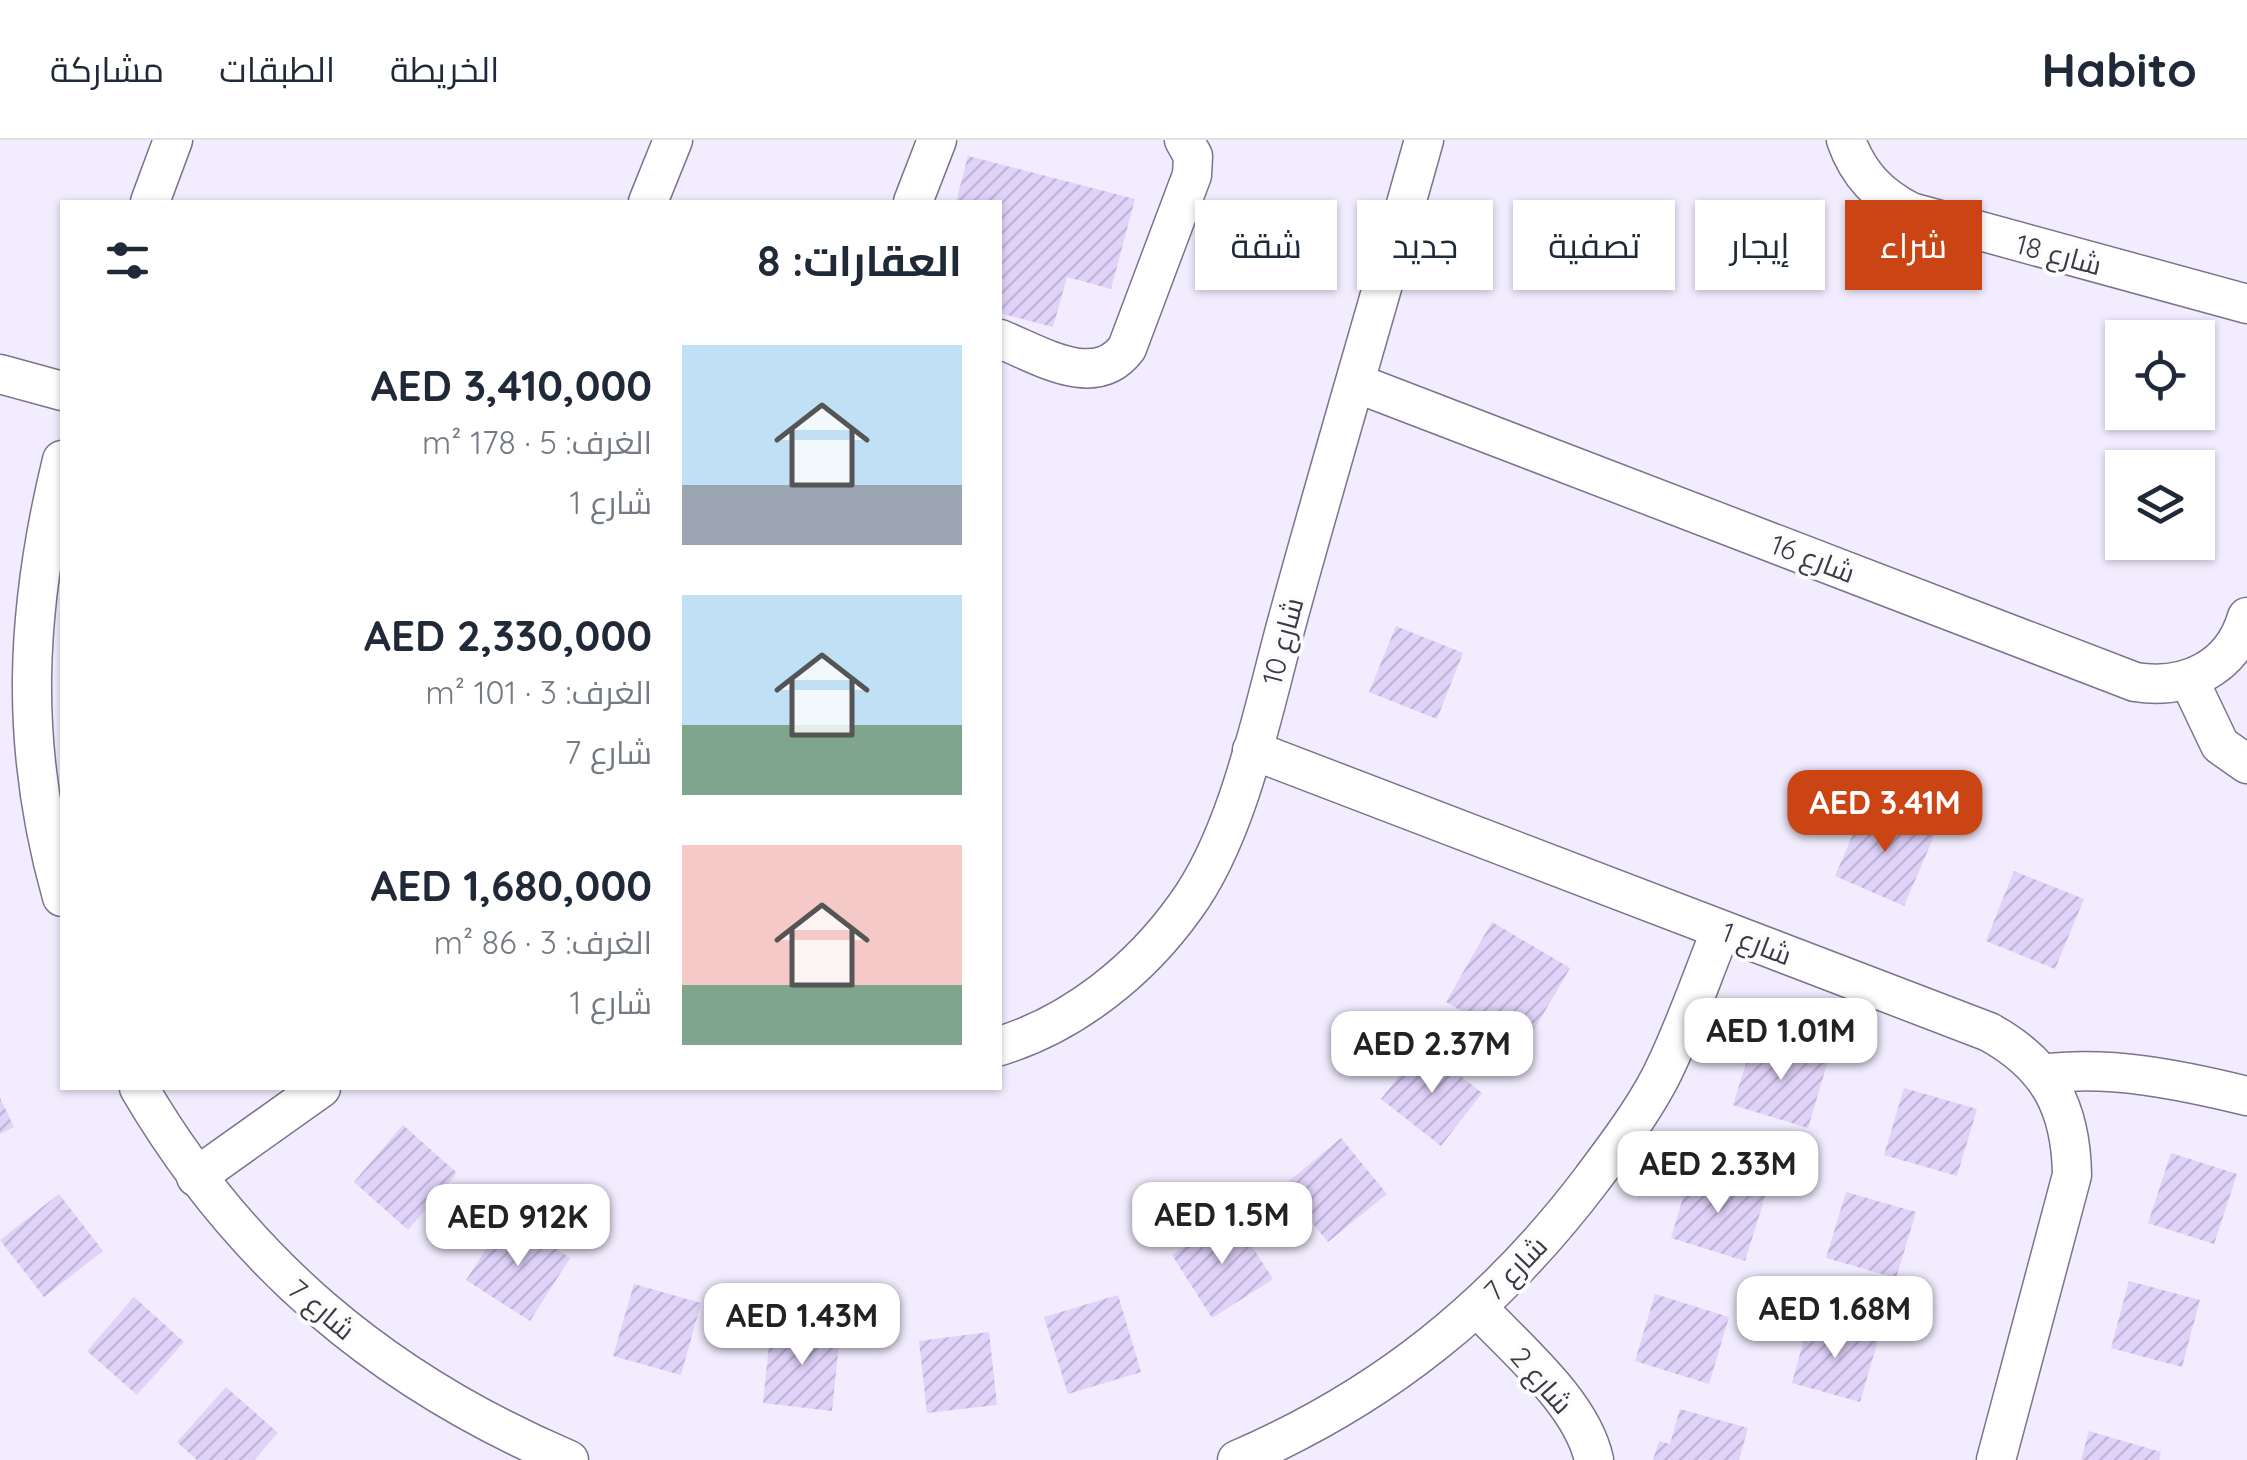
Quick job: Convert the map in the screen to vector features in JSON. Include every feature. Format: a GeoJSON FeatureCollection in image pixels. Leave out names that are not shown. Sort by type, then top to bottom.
{"type":"FeatureCollection","features":[{"type":"Feature","properties":{"kind":"street"},"geometry":{"type":"LineString","coordinates":[[151,200],[174,140]]}},
{"type":"Feature","properties":{"kind":"street"},"geometry":{"type":"LineString","coordinates":[[649,200],[673,140]]}},
{"type":"Feature","properties":{"kind":"street"},"geometry":{"type":"LineString","coordinates":[[914,200],[937,140]]}},
{"type":"Feature","properties":{"kind":"street"},"geometry":{"type":"LineString","coordinates":[[1002,340],[1086,370],[1109,366],[1119,358],[1127,348],[1192,175],[1193,156],[1184,140]]}},
{"type":"Feature","properties":{"kind":"street","name":"شارع 10"},"geometry":{"type":"LineString","coordinates":[[1002,1045],[1065,1018],[1110,986],[1152,949],[1187,906],[1206,874],[1252,750],[1424,140]]}},
{"type":"Feature","properties":{"kind":"street","name":"شارع 18"},"geometry":{"type":"LineString","coordinates":[[1846,140],[1870,182],[1893,203],[1911,212],[2247,304]]}},
{"type":"Feature","properties":{"kind":"street"},"geometry":{"type":"LineString","coordinates":[[0,374],[60,390]]}},
{"type":"Feature","properties":{"kind":"street","name":"شارع 16"},"geometry":{"type":"LineString","coordinates":[[1356,383],[2135,682],[2171,684],[2189,680]]}},
{"type":"Feature","properties":{"kind":"street"},"geometry":{"type":"LineString","coordinates":[[60,468],[48,516],[30,681],[16,739],[45,823],[60,889]]}},
{"type":"Feature","properties":{"kind":"street"},"geometry":{"type":"LineString","coordinates":[[2247,617],[2236,643],[2222,660],[2189,680],[2220,746],[2247,764]]}},
{"type":"Feature","properties":{"kind":"street","name":"شارع 1"},"geometry":{"type":"LineString","coordinates":[[1252,750],[2010,1043],[2042,1074],[2066,1120],[2072,1147],[2072,1175],[1996,1460]]}},
{"type":"Feature","properties":{"kind":"street","name":"شارع 7"},"geometry":{"type":"LineString","coordinates":[[1237,1460],[1293,1436],[1351,1404],[1406,1366],[1459,1326],[1564,1216],[1620,1142],[1660,1078],[1721,930]]}},
{"type":"Feature","properties":{"kind":"street"},"geometry":{"type":"LineString","coordinates":[[2042,1074],[2115,1072],[2247,1096]]}},
{"type":"Feature","properties":{"kind":"street","name":"شارع 7"},"geometry":{"type":"LineString","coordinates":[[140,1090],[196,1176],[275,1269],[323,1313],[429,1388],[554,1457]]}},
{"type":"Feature","properties":{"kind":"street"},"geometry":{"type":"LineString","coordinates":[[196,1176],[318,1090]]}},
{"type":"Feature","properties":{"kind":"street","name":"شارع 2"},"geometry":{"type":"LineString","coordinates":[[1477,1307],[1567,1404],[1582,1426],[1594,1460]]}},
{"type":"Feature","properties":{"kind":"building"},"geometry":{"type":"Polygon","coordinates":[[[968,156],[1135,199],[1111,289],[1067,277],[1053,327],[1002,314],[1002,200],[957,200],[968,156]]]}},
{"type":"Feature","properties":{"kind":"building"},"geometry":{"type":"Polygon","coordinates":[[[1396,626],[1463,653],[1437,719],[1369,692],[1396,626]]]}},
{"type":"Feature","properties":{"kind":"building"},"geometry":{"type":"Polygon","coordinates":[[[1866,804],[1935,834],[1904,906],[1835,876],[1866,804]]]}},
{"type":"Feature","properties":{"kind":"building"},"geometry":{"type":"Polygon","coordinates":[[[2014,871],[2084,899],[2055,969],[1986,941],[2014,871]]]}},
{"type":"Feature","properties":{"kind":"building"},"geometry":{"type":"Polygon","coordinates":[[[1492,922],[1570,968],[1524,1047],[1446,1002],[1492,922]]]}},
{"type":"Feature","properties":{"kind":"building"},"geometry":{"type":"Polygon","coordinates":[[[1754,1038],[1828,1061],[1808,1128],[1733,1105],[1754,1038]]]}},
{"type":"Feature","properties":{"kind":"building"},"geometry":{"type":"Polygon","coordinates":[[[1423,1046],[1482,1093],[1441,1146],[1381,1099],[1423,1046]]]}},
{"type":"Feature","properties":{"kind":"building"},"geometry":{"type":"Polygon","coordinates":[[[1904,1088],[1977,1109],[1957,1176],[1884,1155],[1904,1088]]]}},
{"type":"Feature","properties":{"kind":"building"},"geometry":{"type":"Polygon","coordinates":[[[0,1098],[14,1127],[0,1134],[0,1098]]]}},
{"type":"Feature","properties":{"kind":"building"},"geometry":{"type":"Polygon","coordinates":[[[403,1125],[457,1173],[408,1230],[354,1182],[403,1125]]]}},
{"type":"Feature","properties":{"kind":"building"},"geometry":{"type":"Polygon","coordinates":[[[1341,1138],[1387,1194],[1328,1242],[1282,1187],[1341,1138]]]}},
{"type":"Feature","properties":{"kind":"building"},"geometry":{"type":"Polygon","coordinates":[[[2171,1153],[2237,1174],[2214,1244],[2148,1223],[2171,1153]]]}},
{"type":"Feature","properties":{"kind":"building"},"geometry":{"type":"Polygon","coordinates":[[[1691,1171],[1766,1194],[1745,1261],[1671,1238],[1691,1171]]]}},
{"type":"Feature","properties":{"kind":"building"},"geometry":{"type":"Polygon","coordinates":[[[1846,1192],[1916,1212],[1896,1278],[1826,1258],[1846,1192]]]}},
{"type":"Feature","properties":{"kind":"building"},"geometry":{"type":"Polygon","coordinates":[[[59,1194],[103,1251],[44,1297],[0,1240],[59,1194]]]}},
{"type":"Feature","properties":{"kind":"building"},"geometry":{"type":"Polygon","coordinates":[[[1232,1216],[1273,1279],[1212,1318],[1172,1255],[1232,1216]]]}},
{"type":"Feature","properties":{"kind":"building"},"geometry":{"type":"Polygon","coordinates":[[[507,1217],[570,1258],[530,1321],[466,1280],[507,1217]]]}},
{"type":"Feature","properties":{"kind":"building"},"geometry":{"type":"Polygon","coordinates":[[[2129,1281],[2200,1300],[2182,1367],[2111,1348],[2129,1281]]]}},
{"type":"Feature","properties":{"kind":"building"},"geometry":{"type":"Polygon","coordinates":[[[634,1284],[701,1303],[681,1375],[613,1356],[634,1284]]]}},
{"type":"Feature","properties":{"kind":"building"},"geometry":{"type":"Polygon","coordinates":[[[1655,1294],[1729,1317],[1709,1384],[1635,1361],[1655,1294]]]}},
{"type":"Feature","properties":{"kind":"building"},"geometry":{"type":"Polygon","coordinates":[[[1118,1295],[1141,1372],[1068,1394],[1044,1317],[1118,1295]]]}},
{"type":"Feature","properties":{"kind":"building"},"geometry":{"type":"Polygon","coordinates":[[[134,1297],[184,1342],[137,1395],[87,1351],[134,1297]]]}},
{"type":"Feature","properties":{"kind":"building"},"geometry":{"type":"Polygon","coordinates":[[[1809,1321],[1878,1340],[1860,1402],[1792,1383],[1809,1321]]]}},
{"type":"Feature","properties":{"kind":"building"},"geometry":{"type":"Polygon","coordinates":[[[771,1326],[840,1333],[832,1411],[763,1403],[771,1326]]]}},
{"type":"Feature","properties":{"kind":"building"},"geometry":{"type":"Polygon","coordinates":[[[989,1332],[997,1405],[927,1413],[919,1341],[989,1332]]]}},
{"type":"Feature","properties":{"kind":"building"},"geometry":{"type":"Polygon","coordinates":[[[226,1387],[278,1433],[254,1460],[197,1460],[177,1442],[226,1387]]]}},
{"type":"Feature","properties":{"kind":"building"},"geometry":{"type":"Polygon","coordinates":[[[1680,1409],[1748,1428],[1739,1460],[1653,1460],[1659,1441],[1670,1444],[1680,1409]]]}},
{"type":"Feature","properties":{"kind":"building"},"geometry":{"type":"Polygon","coordinates":[[[2089,1431],[2161,1452],[2159,1460],[2081,1460],[2089,1431]]]}}]}
